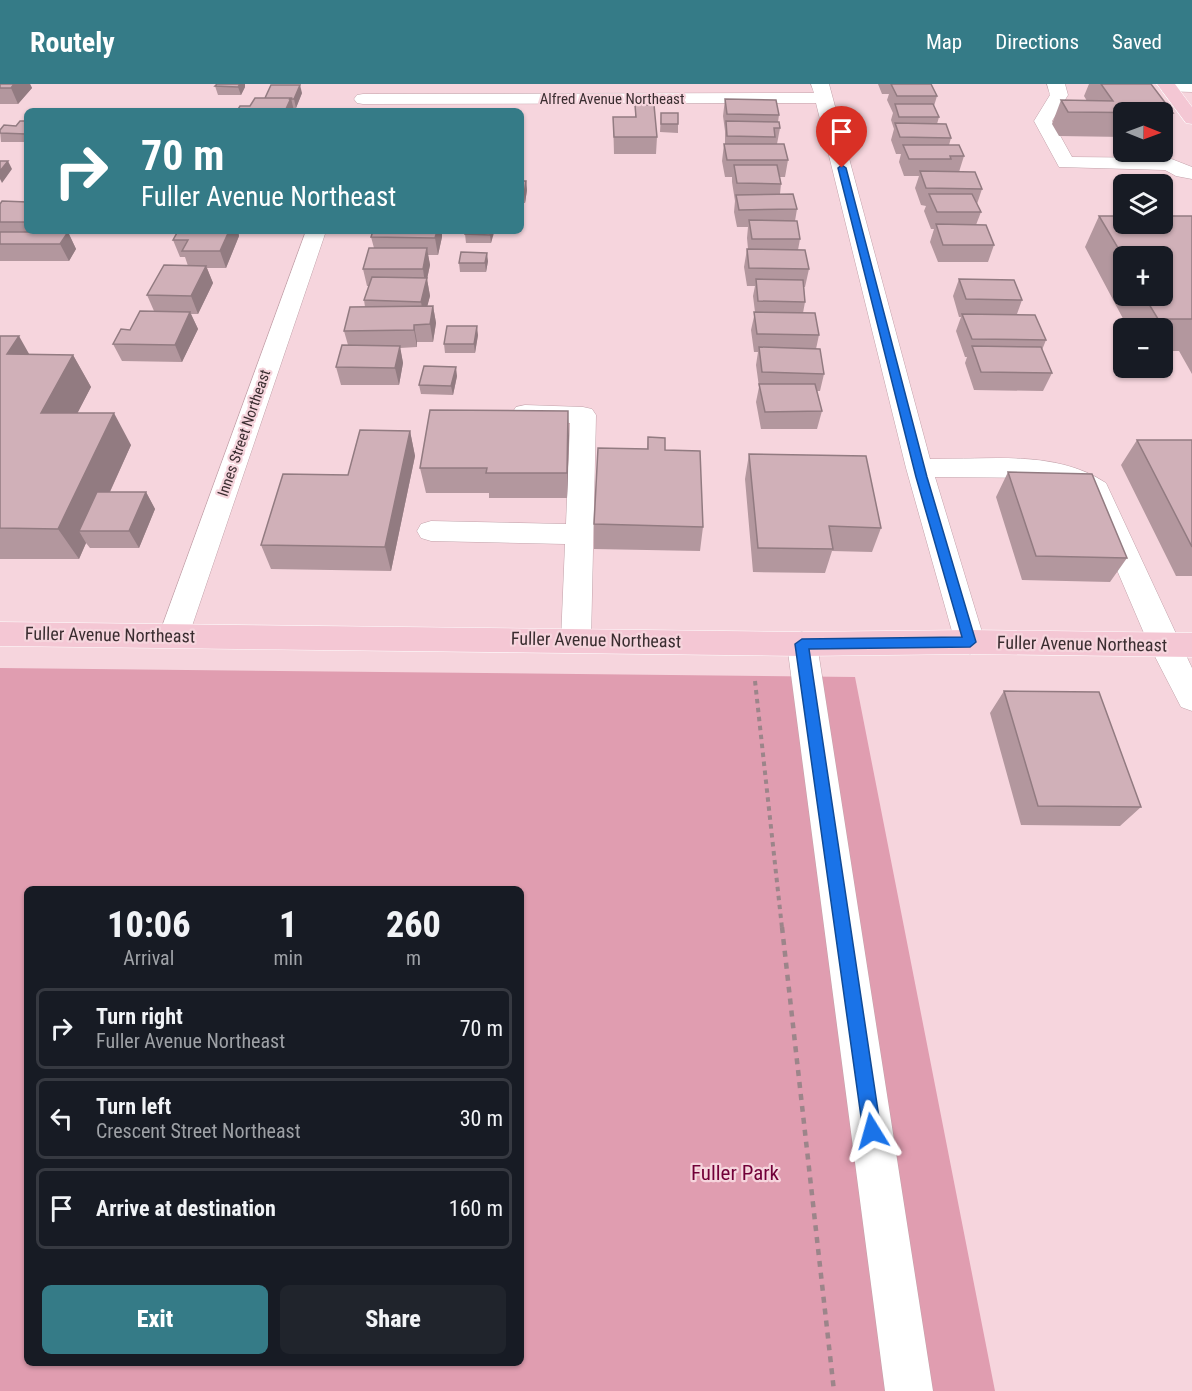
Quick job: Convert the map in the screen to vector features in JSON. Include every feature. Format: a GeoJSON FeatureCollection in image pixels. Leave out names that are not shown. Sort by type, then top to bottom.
{"type":"FeatureCollection","features":[{"type":"Feature","properties":{"kind":"main road"},"geometry":{"type":"LineString","coordinates":[[1167,85],[1192,119]]}},
{"type":"Feature","properties":{"kind":"main road","name":"Fuller Avenue Northeast"},"geometry":{"type":"LineString","coordinates":[[0,634],[802,644],[970,642],[1178,645]]}},
{"type":"Feature","properties":{"kind":"street"},"geometry":{"type":"LineString","coordinates":[[1056,84],[1059,95],[1043,121],[1066,163],[1169,164],[1183,172],[1192,173]]}},
{"type":"Feature","properties":{"kind":"street"},"geometry":{"type":"LineString","coordinates":[[1167,85],[1192,87]]}},
{"type":"Feature","properties":{"kind":"street"},"geometry":{"type":"LineString","coordinates":[[822,91],[919,468],[970,642]]}},
{"type":"Feature","properties":{"kind":"street","name":"Alfred Avenue Northeast"},"geometry":{"type":"LineString","coordinates":[[363,98],[822,91]]}},
{"type":"Feature","properties":{"kind":"street"},"geometry":{"type":"LineString","coordinates":[[1169,164],[1173,157],[1192,157]]}},
{"type":"Feature","properties":{"kind":"street","name":"Innes Street Northeast"},"geometry":{"type":"LineString","coordinates":[[174,635],[231,466],[315,234]]}},
{"type":"Feature","properties":{"kind":"street"},"geometry":{"type":"LineString","coordinates":[[500,412],[583,415],[576,640]]}},
{"type":"Feature","properties":{"kind":"street"},"geometry":{"type":"LineString","coordinates":[[919,468],[1047,469],[1080,479],[1096,490],[1178,645],[1192,698]]}},
{"type":"Feature","properties":{"kind":"street"},"geometry":{"type":"LineString","coordinates":[[431,531],[579,534]]}},
{"type":"Feature","properties":{"kind":"street"},"geometry":{"type":"LineString","coordinates":[[802,644],[909,1391]]}},
{"type":"Feature","properties":{"kind":"path"},"geometry":{"type":"LineString","coordinates":[[755,681],[834,1391]]}},
{"type":"Feature","properties":{"kind":"green space","name":"Fuller Park"},"geometry":{"type":"Polygon","coordinates":[[[0,668],[855,677],[995,1391],[0,1391],[0,668]]]}},
{"type":"Feature","properties":{"kind":"building"},"geometry":{"type":"Polygon","coordinates":[[[0,84],[14,84],[11,88],[0,88],[0,84]]]}},
{"type":"Feature","properties":{"kind":"building"},"geometry":{"type":"Polygon","coordinates":[[[217,84],[240,84],[238,87],[215,86],[217,84]]]}},
{"type":"Feature","properties":{"kind":"building"},"geometry":{"type":"Polygon","coordinates":[[[891,84],[931,84],[937,96],[897,96],[891,84]]]}},
{"type":"Feature","properties":{"kind":"building"},"geometry":{"type":"Polygon","coordinates":[[[1101,84],[1151,84],[1165,102],[1113,102],[1113,112],[1068,112],[1061,100],[1113,101],[1101,84]]]}},
{"type":"Feature","properties":{"kind":"building"},"geometry":{"type":"Polygon","coordinates":[[[271,85],[300,85],[294,99],[265,98],[271,85]]]}},
{"type":"Feature","properties":{"kind":"building"},"geometry":{"type":"Polygon","coordinates":[[[255,98],[291,98],[286,108],[239,108],[250,106],[255,98]]]}},
{"type":"Feature","properties":{"kind":"building"},"geometry":{"type":"Polygon","coordinates":[[[725,99],[776,100],[779,115],[727,114],[725,99]]]}},
{"type":"Feature","properties":{"kind":"building"},"geometry":{"type":"Polygon","coordinates":[[[895,104],[933,104],[939,117],[899,117],[895,104]]]}},
{"type":"Feature","properties":{"kind":"building"},"geometry":{"type":"Polygon","coordinates":[[[635,105],[654,105],[657,137],[614,137],[613,117],[636,117],[635,105]]]}},
{"type":"Feature","properties":{"kind":"building"},"geometry":{"type":"Polygon","coordinates":[[[661,113],[678,113],[678,124],[661,124],[661,113]]]}},
{"type":"Feature","properties":{"kind":"building"},"geometry":{"type":"Polygon","coordinates":[[[20,121],[24,121],[24,134],[0,133],[4,125],[16,126],[20,121]]]}},
{"type":"Feature","properties":{"kind":"building"},"geometry":{"type":"Polygon","coordinates":[[[726,121],[779,122],[780,128],[774,128],[775,137],[727,136],[726,121]]]}},
{"type":"Feature","properties":{"kind":"building"},"geometry":{"type":"Polygon","coordinates":[[[895,123],[946,124],[951,138],[900,137],[895,123]]]}},
{"type":"Feature","properties":{"kind":"building"},"geometry":{"type":"Polygon","coordinates":[[[724,144],[784,144],[788,160],[727,160],[724,144]]]}},
{"type":"Feature","properties":{"kind":"building"},"geometry":{"type":"Polygon","coordinates":[[[903,145],[959,145],[964,156],[950,156],[951,159],[909,159],[903,145]]]}},
{"type":"Feature","properties":{"kind":"building"},"geometry":{"type":"Polygon","coordinates":[[[0,161],[8,161],[0,171],[0,161]]]}},
{"type":"Feature","properties":{"kind":"building"},"geometry":{"type":"Polygon","coordinates":[[[734,165],[777,165],[781,184],[737,183],[734,165]]]}},
{"type":"Feature","properties":{"kind":"building"},"geometry":{"type":"Polygon","coordinates":[[[920,171],[975,172],[982,189],[926,188],[920,171]]]}},
{"type":"Feature","properties":{"kind":"building"},"geometry":{"type":"Polygon","coordinates":[[[793,194],[797,209],[739,210],[736,195],[793,194]]]}},
{"type":"Feature","properties":{"kind":"building"},"geometry":{"type":"Polygon","coordinates":[[[929,194],[972,194],[981,212],[937,212],[929,194]]]}},
{"type":"Feature","properties":{"kind":"building"},"geometry":{"type":"Polygon","coordinates":[[[2,201],[24,202],[24,222],[0,222],[2,201]]]}},
{"type":"Feature","properties":{"kind":"building"},"geometry":{"type":"Polygon","coordinates":[[[1099,216],[1113,216],[1113,234],[1173,234],[1173,216],[1192,216],[1192,319],[1157,318],[1150,306],[1173,306],[1173,246],[1117,246],[1099,216]]]}},
{"type":"Feature","properties":{"kind":"building"},"geometry":{"type":"Polygon","coordinates":[[[749,220],[797,221],[800,239],[752,239],[749,220]]]}},
{"type":"Feature","properties":{"kind":"building"},"geometry":{"type":"Polygon","coordinates":[[[936,224],[986,225],[994,245],[943,245],[936,224]]]}},
{"type":"Feature","properties":{"kind":"building"},"geometry":{"type":"Polygon","coordinates":[[[0,232],[67,234],[60,244],[0,244],[0,232]]]}},
{"type":"Feature","properties":{"kind":"building"},"geometry":{"type":"Polygon","coordinates":[[[176,234],[228,234],[220,251],[182,251],[188,240],[173,240],[176,234]]]}},
{"type":"Feature","properties":{"kind":"building"},"geometry":{"type":"Polygon","coordinates":[[[372,234],[436,234],[435,238],[371,237],[372,234]]]}},
{"type":"Feature","properties":{"kind":"building"},"geometry":{"type":"Polygon","coordinates":[[[369,248],[427,248],[423,269],[363,269],[369,248]]]}},
{"type":"Feature","properties":{"kind":"building"},"geometry":{"type":"Polygon","coordinates":[[[747,249],[805,250],[809,269],[749,268],[747,249]]]}},
{"type":"Feature","properties":{"kind":"building"},"geometry":{"type":"Polygon","coordinates":[[[461,252],[487,253],[485,263],[459,263],[461,252]]]}},
{"type":"Feature","properties":{"kind":"building"},"geometry":{"type":"Polygon","coordinates":[[[164,265],[206,266],[191,296],[147,295],[164,265]]]}},
{"type":"Feature","properties":{"kind":"building"},"geometry":{"type":"Polygon","coordinates":[[[372,277],[427,278],[421,302],[364,300],[372,277]]]}},
{"type":"Feature","properties":{"kind":"building"},"geometry":{"type":"Polygon","coordinates":[[[756,279],[803,280],[805,302],[758,301],[756,279]]]}},
{"type":"Feature","properties":{"kind":"building"},"geometry":{"type":"Polygon","coordinates":[[[959,279],[1014,280],[1022,300],[966,299],[959,279]]]}},
{"type":"Feature","properties":{"kind":"building"},"geometry":{"type":"Polygon","coordinates":[[[433,306],[430,324],[414,325],[414,330],[344,331],[350,307],[433,306]]]}},
{"type":"Feature","properties":{"kind":"building"},"geometry":{"type":"Polygon","coordinates":[[[140,311],[190,312],[175,345],[113,344],[121,329],[130,330],[140,311]]]}},
{"type":"Feature","properties":{"kind":"building"},"geometry":{"type":"Polygon","coordinates":[[[754,312],[815,313],[819,335],[757,334],[754,312]]]}},
{"type":"Feature","properties":{"kind":"building"},"geometry":{"type":"Polygon","coordinates":[[[962,314],[1035,315],[1046,340],[972,339],[962,314]]]}},
{"type":"Feature","properties":{"kind":"building"},"geometry":{"type":"Polygon","coordinates":[[[447,326],[477,326],[474,344],[444,344],[447,326]]]}},
{"type":"Feature","properties":{"kind":"building"},"geometry":{"type":"Polygon","coordinates":[[[0,336],[19,336],[7,354],[73,355],[41,413],[114,413],[58,529],[0,528],[0,336]]]}},
{"type":"Feature","properties":{"kind":"building"},"geometry":{"type":"Polygon","coordinates":[[[342,345],[400,346],[395,368],[336,367],[342,345]]]}},
{"type":"Feature","properties":{"kind":"building"},"geometry":{"type":"Polygon","coordinates":[[[972,346],[1041,347],[1052,373],[981,372],[972,346]]]}},
{"type":"Feature","properties":{"kind":"building"},"geometry":{"type":"Polygon","coordinates":[[[759,347],[820,349],[824,374],[762,372],[759,347]]]}},
{"type":"Feature","properties":{"kind":"building"},"geometry":{"type":"Polygon","coordinates":[[[424,366],[456,367],[451,386],[419,385],[424,366]]]}},
{"type":"Feature","properties":{"kind":"building"},"geometry":{"type":"Polygon","coordinates":[[[759,384],[815,384],[822,411],[765,412],[759,384]]]}},
{"type":"Feature","properties":{"kind":"building"},"geometry":{"type":"Polygon","coordinates":[[[430,410],[568,411],[567,473],[486,473],[487,468],[420,468],[430,410]]]}},
{"type":"Feature","properties":{"kind":"building"},"geometry":{"type":"Polygon","coordinates":[[[360,430],[410,431],[385,547],[261,545],[283,474],[348,475],[360,430]]]}},
{"type":"Feature","properties":{"kind":"building"},"geometry":{"type":"Polygon","coordinates":[[[648,437],[665,438],[665,450],[700,451],[703,527],[594,524],[598,448],[648,449],[648,437]]]}},
{"type":"Feature","properties":{"kind":"building"},"geometry":{"type":"Polygon","coordinates":[[[1137,440],[1192,440],[1192,547],[1137,440]]]}},
{"type":"Feature","properties":{"kind":"building"},"geometry":{"type":"Polygon","coordinates":[[[749,454],[866,456],[881,528],[829,526],[833,549],[758,548],[749,454]]]}},
{"type":"Feature","properties":{"kind":"building"},"geometry":{"type":"Polygon","coordinates":[[[1008,472],[1092,474],[1127,558],[1036,556],[1008,472]]]}},
{"type":"Feature","properties":{"kind":"building"},"geometry":{"type":"Polygon","coordinates":[[[97,492],[146,492],[129,531],[79,531],[97,492]]]}},
{"type":"Feature","properties":{"kind":"building"},"geometry":{"type":"Polygon","coordinates":[[[1004,691],[1099,692],[1141,807],[1038,806],[1004,691]]]}},
{"type":"Feature","properties":{"kind":"route"},"geometry":{"type":"LineString","coordinates":[[842,168],[922,477],[970,642],[802,644],[872,1131]]}}]}
